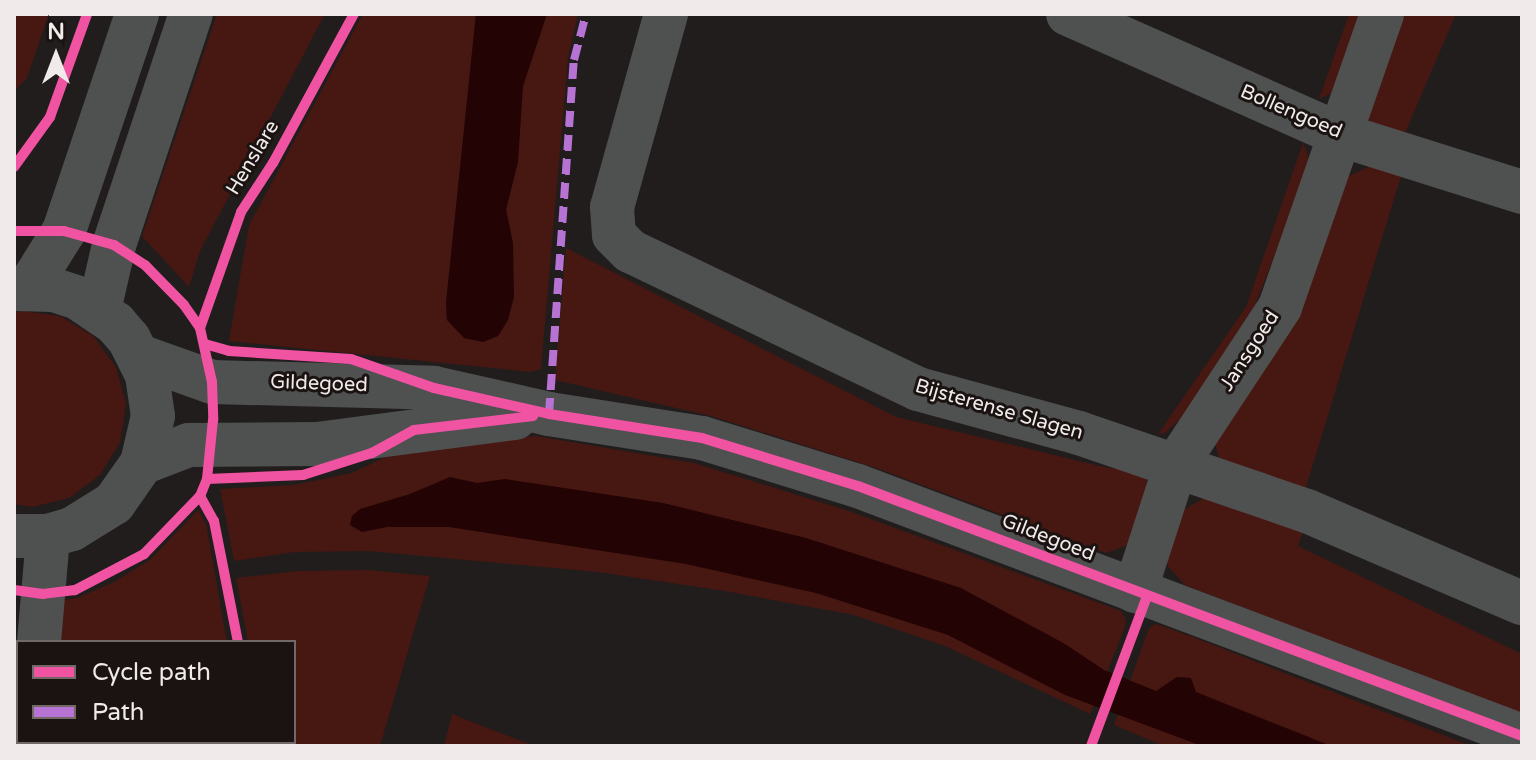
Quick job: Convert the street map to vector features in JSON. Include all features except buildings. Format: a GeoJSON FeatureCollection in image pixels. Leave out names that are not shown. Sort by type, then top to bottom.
{"type":"FeatureCollection","features":[{"type":"Feature","properties":{"kind":"street"},"geometry":{"type":"LineString","coordinates":[[22,288],[64,231],[137,14]]}},
{"type":"Feature","properties":{"kind":"street"},"geometry":{"type":"LineString","coordinates":[[99,310],[114,245],[191,14]]}},
{"type":"Feature","properties":{"kind":"street","name":"Bijsterense Slagen"},"geometry":{"type":"LineString","coordinates":[[666,14],[612,207],[614,235],[630,251],[918,389],[1079,433],[1307,511],[1522,603]]}},
{"type":"Feature","properties":{"kind":"street","name":"Bollengoed"},"geometry":{"type":"LineString","coordinates":[[1068,14],[1341,135],[1522,192]]}},
{"type":"Feature","properties":{"kind":"street","name":"Jansgoed"},"geometry":{"type":"LineString","coordinates":[[1135,591],[1176,465],[1280,307],[1382,14]]}},
{"type":"Feature","properties":{"kind":"street"},"geometry":{"type":"LineString","coordinates":[[22,288],[54,290],[99,310],[115,323],[139,356],[152,395],[153,416],[142,463],[130,485],[104,511],[72,529],[31,536],[39,640]]}},
{"type":"Feature","properties":{"kind":"street","name":"Gildegoed"},"geometry":{"type":"LineString","coordinates":[[139,356],[212,382],[434,388],[549,414],[702,438],[858,486],[1522,736]]}},
{"type":"Feature","properties":{"kind":"street","name":"Gildegoed"},"geometry":{"type":"LineString","coordinates":[[142,463],[189,445],[317,444],[549,414]]}},
{"type":"Feature","properties":{"kind":"shaded area"},"geometry":{"type":"Polygon","coordinates":[[[14,14],[49,14],[27,78],[14,91],[14,14]]]}},
{"type":"Feature","properties":{"kind":"shaded area"},"geometry":{"type":"Polygon","coordinates":[[[217,14],[325,14],[200,251],[189,287],[142,236],[217,14]]]}},
{"type":"Feature","properties":{"kind":"shaded area"},"geometry":{"type":"Polygon","coordinates":[[[363,14],[476,14],[446,303],[447,320],[513,243],[506,210],[523,86],[547,14],[578,14],[568,58],[541,369],[531,372],[229,341],[249,225],[363,14]]]}},
{"type":"Feature","properties":{"kind":"shaded area"},"geometry":{"type":"Polygon","coordinates":[[[476,14],[547,14],[523,86],[518,162],[506,210],[513,243],[514,297],[508,320],[498,336],[483,342],[464,338],[447,320],[446,303],[476,14]]]}},
{"type":"Feature","properties":{"kind":"shaded area"},"geometry":{"type":"Polygon","coordinates":[[[1349,14],[1364,14],[1332,93],[1319,99],[1349,14]]]}},
{"type":"Feature","properties":{"kind":"shaded area"},"geometry":{"type":"Polygon","coordinates":[[[1396,14],[1456,14],[1402,140],[1372,125],[1367,114],[1396,14]]]}},
{"type":"Feature","properties":{"kind":"shaded area"},"geometry":{"type":"Polygon","coordinates":[[[1303,143],[1311,163],[1253,310],[1181,418],[1165,433],[1158,434],[1246,307],[1303,143]]]}},
{"type":"Feature","properties":{"kind":"shaded area"},"geometry":{"type":"Polygon","coordinates":[[[1370,166],[1401,176],[1303,497],[1219,458],[1213,436],[1343,179],[1370,166]]]}},
{"type":"Feature","properties":{"kind":"shaded area"},"geometry":{"type":"Polygon","coordinates":[[[566,248],[896,417],[1108,468],[1140,469],[1149,484],[1131,544],[1106,553],[876,468],[711,416],[555,380],[566,248]]]}},
{"type":"Feature","properties":{"kind":"shaded area"},"geometry":{"type":"Polygon","coordinates":[[[22,311],[60,316],[93,336],[116,367],[126,404],[120,442],[100,475],[69,498],[32,507],[14,504],[14,313],[22,311]]]}},
{"type":"Feature","properties":{"kind":"shaded area"},"geometry":{"type":"Polygon","coordinates":[[[536,436],[694,463],[849,511],[1121,611],[1126,620],[1124,630],[1090,714],[945,646],[854,615],[725,591],[598,572],[368,551],[295,552],[234,561],[220,489],[294,485],[352,473],[400,450],[536,436]]]}},
{"type":"Feature","properties":{"kind":"shaded area"},"geometry":{"type":"Polygon","coordinates":[[[450,477],[477,483],[505,479],[663,503],[806,538],[961,588],[1065,644],[1104,670],[1156,691],[1177,677],[1191,678],[1196,692],[1331,746],[1202,746],[1065,695],[948,635],[816,593],[686,564],[449,527],[387,527],[362,532],[350,525],[352,516],[360,509],[410,494],[450,477]]]}},
{"type":"Feature","properties":{"kind":"shaded area"},"geometry":{"type":"Polygon","coordinates":[[[1204,498],[1303,531],[1298,546],[1522,654],[1522,716],[1185,585],[1168,566],[1166,557],[1182,511],[1204,498]]]}},
{"type":"Feature","properties":{"kind":"shaded area"},"geometry":{"type":"Polygon","coordinates":[[[198,510],[206,524],[227,640],[52,640],[55,601],[77,598],[114,582],[150,560],[198,510]]]}},
{"type":"Feature","properties":{"kind":"shaded area"},"geometry":{"type":"Polygon","coordinates":[[[368,570],[430,576],[380,746],[268,746],[296,744],[296,640],[248,640],[236,578],[298,571],[368,570]]]}},
{"type":"Feature","properties":{"kind":"shaded area"},"geometry":{"type":"Polygon","coordinates":[[[1156,624],[1471,746],[1164,746],[1114,725],[1149,628],[1156,624]]]}},
{"type":"Feature","properties":{"kind":"shaded area"},"geometry":{"type":"Polygon","coordinates":[[[452,714],[534,746],[444,746],[452,714]]]}},
{"type":"Feature","properties":{"kind":"marked path"},"geometry":{"type":"LineString","coordinates":[[549,414],[574,60],[586,14]]}},
{"type":"Feature","properties":{"kind":"cycle path"},"geometry":{"type":"LineString","coordinates":[[14,167],[50,117],[87,14]]}},
{"type":"Feature","properties":{"kind":"cycle path","name":"Henslare"},"geometry":{"type":"LineString","coordinates":[[200,328],[241,212],[273,163],[354,14]]}},
{"type":"Feature","properties":{"kind":"cycle path"},"geometry":{"type":"LineString","coordinates":[[14,231],[64,231],[114,245],[145,265],[184,305],[200,328],[212,382],[213,420],[207,479],[200,496],[144,554],[75,590],[43,594],[14,590]]}},
{"type":"Feature","properties":{"kind":"cycle path"},"geometry":{"type":"LineString","coordinates":[[205,344],[229,351],[351,359],[434,388],[549,414],[702,438],[858,486],[1522,736]]}},
{"type":"Feature","properties":{"kind":"cycle path"},"geometry":{"type":"LineString","coordinates":[[207,479],[303,475],[372,453],[414,430],[533,416]]}},
{"type":"Feature","properties":{"kind":"cycle path"},"geometry":{"type":"LineString","coordinates":[[200,496],[214,521],[238,640]]}},
{"type":"Feature","properties":{"kind":"cycle path"},"geometry":{"type":"LineString","coordinates":[[1091,746],[1147,596]]}}]}
